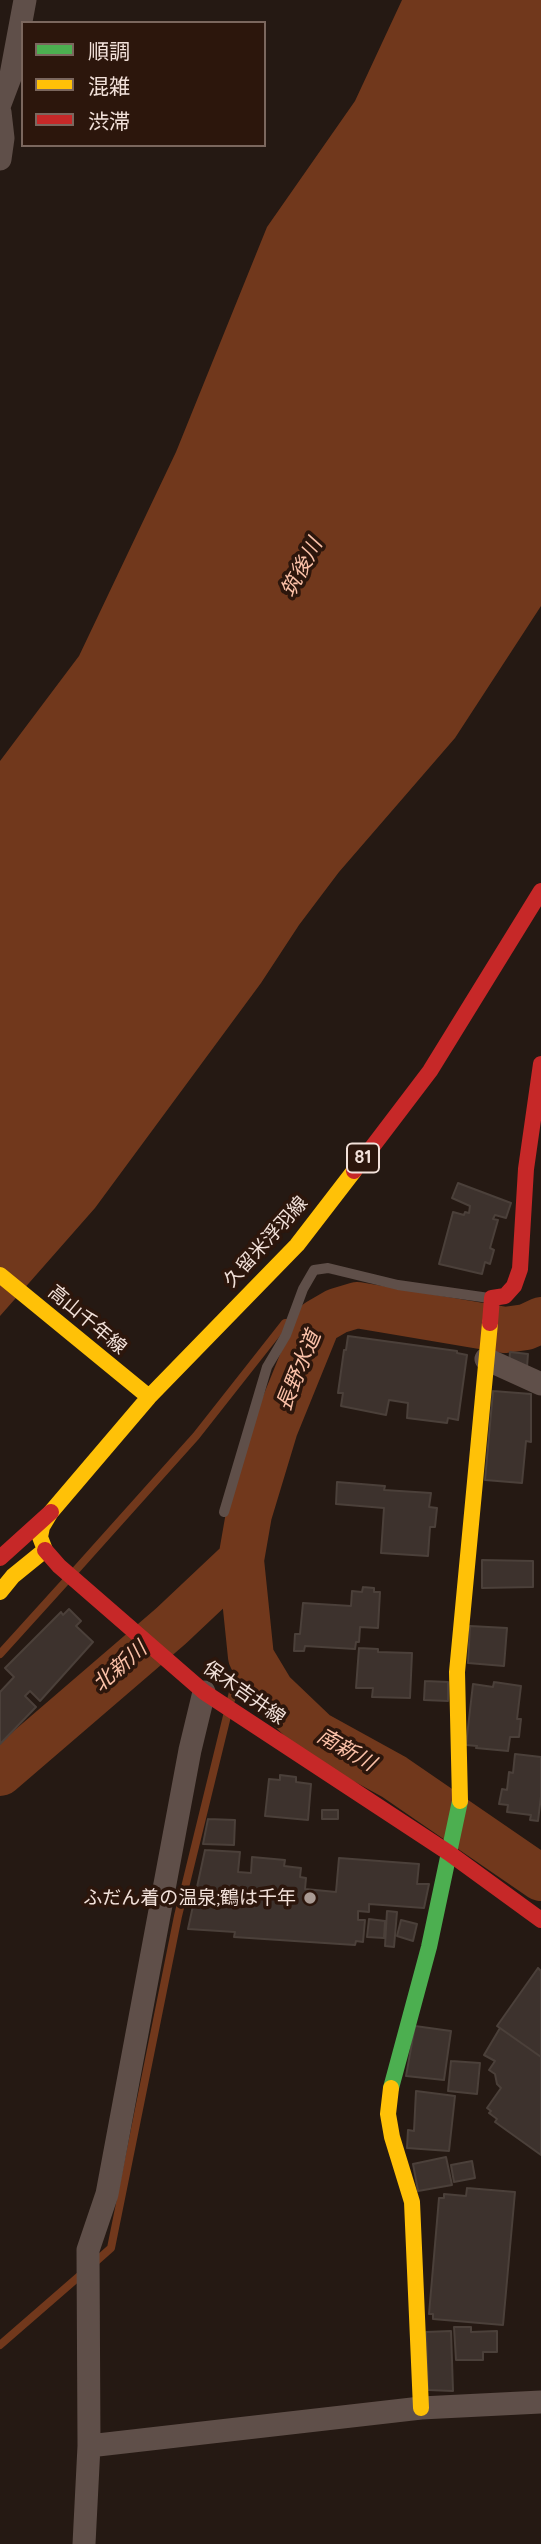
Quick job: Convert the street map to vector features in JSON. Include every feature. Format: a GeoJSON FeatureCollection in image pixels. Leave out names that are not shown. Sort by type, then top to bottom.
{"type":"FeatureCollection","features":[{"type":"Feature","properties":{"kind":"main road","name":"久留米浮羽線"},"geometry":{"type":"LineString","coordinates":[[45,1550],[40,1537],[42,1527],[51,1512],[149,1397],[297,1245],[430,1071],[541,891]]}},
{"type":"Feature","properties":{"kind":"main road"},"geometry":{"type":"LineString","coordinates":[[421,2409],[412,2203],[392,2137],[389,2104],[394,2070],[429,1947],[461,1798],[457,1672],[492,1298],[505,1296],[514,1286],[520,1269],[526,1170],[541,1064]]}},
{"type":"Feature","properties":{"kind":"main road","name":"高山千年線"},"geometry":{"type":"LineString","coordinates":[[0,1275],[149,1397]]}},
{"type":"Feature","properties":{"kind":"main road"},"geometry":{"type":"LineString","coordinates":[[0,1558],[51,1512]]}},
{"type":"Feature","properties":{"kind":"main road"},"geometry":{"type":"LineString","coordinates":[[0,1592],[13,1576],[45,1550]]}},
{"type":"Feature","properties":{"kind":"main road","name":"保木吉井線"},"geometry":{"type":"LineString","coordinates":[[45,1550],[59,1566],[210,1696],[449,1853],[541,1920]]}},
{"type":"Feature","properties":{"kind":"street"},"geometry":{"type":"LineString","coordinates":[[21,21],[25,0]]}},
{"type":"Feature","properties":{"kind":"street"},"geometry":{"type":"LineString","coordinates":[[0,104],[11,75],[21,21]]}},
{"type":"Feature","properties":{"kind":"street"},"geometry":{"type":"LineString","coordinates":[[0,112],[3,138],[0,159]]}},
{"type":"Feature","properties":{"kind":"street"},"geometry":{"type":"LineString","coordinates":[[486,1355],[541,1384]]}},
{"type":"Feature","properties":{"kind":"street"},"geometry":{"type":"LineString","coordinates":[[84,2544],[89,2446],[88,2250],[107,2194],[185,1777],[210,1696]]}},
{"type":"Feature","properties":{"kind":"street"},"geometry":{"type":"LineString","coordinates":[[89,2446],[421,2409],[541,2402]]}},
{"type":"Feature","properties":{"kind":"lane"},"geometry":{"type":"LineString","coordinates":[[224,1511],[267,1367],[286,1335],[303,1289],[314,1270],[328,1268],[398,1285],[492,1298]]}},
{"type":"Feature","properties":{"kind":"water","name":"筑後川"},"geometry":{"type":"Polygon","coordinates":[[[402,0],[541,0],[541,606],[455,738],[339,872],[299,925],[261,983],[95,1208],[0,1316],[0,761],[79,656],[176,452],[267,227],[355,101],[402,0]]]}},
{"type":"Feature","properties":{"kind":"building"},"geometry":{"type":"Polygon","coordinates":[[[458,1183],[511,1203],[506,1218],[495,1215],[493,1219],[498,1220],[490,1248],[494,1250],[490,1264],[485,1262],[482,1274],[439,1264],[453,1212],[464,1215],[465,1212],[469,1213],[470,1206],[452,1198],[458,1183]]]}},
{"type":"Feature","properties":{"kind":"building"},"geometry":{"type":"Polygon","coordinates":[[[348,1336],[457,1351],[467,1355],[458,1420],[448,1418],[447,1423],[407,1418],[408,1403],[389,1400],[386,1415],[341,1406],[343,1393],[338,1393],[348,1336]]]}},
{"type":"Feature","properties":{"kind":"building"},"geometry":{"type":"Polygon","coordinates":[[[510,1352],[528,1354],[527,1367],[509,1364],[510,1352]]]}},
{"type":"Feature","properties":{"kind":"building"},"geometry":{"type":"Polygon","coordinates":[[[493,1391],[531,1394],[531,1442],[526,1441],[522,1483],[485,1480],[493,1391]]]}},
{"type":"Feature","properties":{"kind":"building"},"geometry":{"type":"Polygon","coordinates":[[[337,1482],[385,1486],[384,1490],[431,1493],[429,1507],[437,1508],[435,1527],[430,1527],[428,1556],[381,1553],[384,1508],[336,1504],[337,1482]]]}},
{"type":"Feature","properties":{"kind":"building"},"geometry":{"type":"Polygon","coordinates":[[[482,1560],[533,1561],[533,1587],[482,1588],[482,1560]]]}},
{"type":"Feature","properties":{"kind":"building"},"geometry":{"type":"Polygon","coordinates":[[[363,1587],[374,1588],[374,1592],[380,1592],[378,1628],[360,1627],[359,1642],[356,1642],[355,1649],[305,1646],[304,1651],[294,1651],[295,1634],[300,1634],[303,1603],[351,1606],[352,1591],[362,1592],[363,1587]]]}},
{"type":"Feature","properties":{"kind":"building"},"geometry":{"type":"Polygon","coordinates":[[[69,1609],[81,1621],[76,1626],[93,1642],[40,1701],[30,1691],[25,1696],[36,1707],[0,1744],[0,1692],[14,1677],[5,1668],[61,1612],[63,1615],[69,1609]]]}},
{"type":"Feature","properties":{"kind":"building"},"geometry":{"type":"Polygon","coordinates":[[[470,1626],[507,1628],[504,1666],[468,1663],[470,1626]]]}},
{"type":"Feature","properties":{"kind":"building"},"geometry":{"type":"Polygon","coordinates":[[[359,1648],[378,1649],[378,1652],[412,1653],[410,1698],[372,1697],[373,1688],[356,1688],[359,1648]]]}},
{"type":"Feature","properties":{"kind":"building"},"geometry":{"type":"Polygon","coordinates":[[[425,1681],[448,1682],[448,1701],[424,1700],[425,1681]]]}},
{"type":"Feature","properties":{"kind":"building"},"geometry":{"type":"Polygon","coordinates":[[[494,1682],[521,1686],[517,1719],[521,1719],[519,1737],[510,1737],[508,1751],[466,1745],[473,1684],[493,1687],[494,1682]]]}},
{"type":"Feature","properties":{"kind":"building"},"geometry":{"type":"Polygon","coordinates":[[[515,1754],[541,1757],[538,1821],[530,1820],[531,1815],[507,1812],[508,1805],[499,1804],[502,1789],[507,1790],[509,1772],[513,1773],[515,1754]]]}},
{"type":"Feature","properties":{"kind":"building"},"geometry":{"type":"Polygon","coordinates":[[[280,1775],[296,1777],[296,1782],[311,1784],[308,1820],[265,1816],[269,1779],[280,1780],[280,1775]]]}},
{"type":"Feature","properties":{"kind":"building"},"geometry":{"type":"Polygon","coordinates":[[[322,1810],[338,1810],[338,1819],[322,1819],[322,1810]]]}},
{"type":"Feature","properties":{"kind":"building"},"geometry":{"type":"Polygon","coordinates":[[[208,1819],[235,1820],[234,1845],[203,1844],[208,1819]]]}},
{"type":"Feature","properties":{"kind":"building","name":"ふだん着の温泉;鶴は千年"},"geometry":{"type":"Polygon","coordinates":[[[205,1850],[240,1852],[238,1872],[251,1873],[252,1857],[285,1860],[284,1866],[301,1868],[300,1877],[306,1878],[305,1889],[336,1892],[339,1858],[419,1864],[417,1884],[429,1884],[424,1908],[369,1904],[369,1912],[358,1911],[358,1920],[365,1920],[363,1942],[356,1941],[355,1945],[234,1937],[235,1932],[188,1929],[205,1850]]]}},
{"type":"Feature","properties":{"kind":"building"},"geometry":{"type":"Polygon","coordinates":[[[387,1911],[397,1912],[394,1947],[385,1946],[387,1911]]]}},
{"type":"Feature","properties":{"kind":"building"},"geometry":{"type":"Polygon","coordinates":[[[369,1919],[385,1921],[384,1938],[367,1937],[369,1919]]]}},
{"type":"Feature","properties":{"kind":"building"},"geometry":{"type":"Polygon","coordinates":[[[401,1920],[417,1924],[413,1941],[397,1936],[401,1920]]]}},
{"type":"Feature","properties":{"kind":"building"},"geometry":{"type":"Polygon","coordinates":[[[538,1968],[541,1971],[541,2057],[497,2026],[538,1968]]]}},
{"type":"Feature","properties":{"kind":"building"},"geometry":{"type":"Polygon","coordinates":[[[415,2026],[451,2031],[444,2080],[406,2076],[415,2026]]]}},
{"type":"Feature","properties":{"kind":"building"},"geometry":{"type":"Polygon","coordinates":[[[500,2028],[541,2057],[541,2155],[495,2122],[497,2119],[487,2108],[501,2088],[497,2084],[495,2074],[489,2070],[495,2061],[484,2055],[500,2028]]]}},
{"type":"Feature","properties":{"kind":"building"},"geometry":{"type":"Polygon","coordinates":[[[451,2061],[480,2063],[477,2094],[448,2091],[451,2061]]]}},
{"type":"Feature","properties":{"kind":"building"},"geometry":{"type":"Polygon","coordinates":[[[416,2091],[455,2096],[449,2151],[407,2148],[408,2130],[414,2131],[416,2091]]]}},
{"type":"Feature","properties":{"kind":"building"},"geometry":{"type":"Polygon","coordinates":[[[446,2157],[452,2185],[418,2191],[413,2164],[446,2157]]]}},
{"type":"Feature","properties":{"kind":"building"},"geometry":{"type":"Polygon","coordinates":[[[472,2161],[475,2178],[454,2182],[451,2165],[472,2161]]]}},
{"type":"Feature","properties":{"kind":"building"},"geometry":{"type":"Polygon","coordinates":[[[467,2188],[515,2192],[503,2325],[433,2319],[433,2314],[429,2314],[439,2198],[444,2198],[444,2194],[466,2196],[467,2188]]]}},
{"type":"Feature","properties":{"kind":"building"},"geometry":{"type":"Polygon","coordinates":[[[454,2327],[471,2327],[471,2332],[497,2331],[497,2352],[483,2352],[483,2360],[456,2360],[454,2327]]]}},
{"type":"Feature","properties":{"kind":"building"},"geometry":{"type":"Polygon","coordinates":[[[451,2331],[453,2391],[428,2390],[426,2332],[451,2331]]]}},
{"type":"Feature","properties":{"kind":"waterway","name":"長野水道"},"geometry":{"type":"LineString","coordinates":[[541,1320],[526,1327],[505,1330],[357,1305],[337,1311],[318,1322],[275,1428],[249,1514],[241,1560],[251,1657],[272,1692],[316,1734],[394,1777],[541,1878]]}},
{"type":"Feature","properties":{"kind":"waterway"},"geometry":{"type":"LineString","coordinates":[[76,1570],[196,1436],[285,1323],[318,1322]]}},
{"type":"Feature","properties":{"kind":"waterway","name":"北新川"},"geometry":{"type":"LineString","coordinates":[[0,1773],[171,1626],[241,1560]]}},
{"type":"Feature","properties":{"kind":"waterway"},"geometry":{"type":"LineString","coordinates":[[0,1654],[67,1580]]}},
{"type":"Feature","properties":{"kind":"waterway"},"geometry":{"type":"LineString","coordinates":[[231,1700],[239,1669],[251,1657]]}},
{"type":"Feature","properties":{"kind":"waterway"},"geometry":{"type":"LineString","coordinates":[[93,2264],[111,2248],[178,1916],[227,1716]]}},
{"type":"Feature","properties":{"kind":"waterway"},"geometry":{"type":"LineString","coordinates":[[0,2345],[84,2272]]}},
{"type":"Feature","properties":{"kind":"traffic: fast"},"geometry":{"type":"LineString","coordinates":[[391,2088],[429,1947],[460,1801]]}},
{"type":"Feature","properties":{"kind":"traffic: slow"},"geometry":{"type":"LineString","coordinates":[[0,1592],[13,1576],[45,1550],[40,1537],[42,1527],[51,1512],[149,1397],[297,1245],[354,1171]]}},
{"type":"Feature","properties":{"kind":"traffic: slow"},"geometry":{"type":"LineString","coordinates":[[0,1275],[149,1397]]}},
{"type":"Feature","properties":{"kind":"traffic: slow"},"geometry":{"type":"LineString","coordinates":[[460,1801],[457,1672],[490,1323]]}},
{"type":"Feature","properties":{"kind":"traffic: slow"},"geometry":{"type":"LineString","coordinates":[[391,2088],[388,2114],[392,2137],[412,2202],[421,2408]]}},
{"type":"Feature","properties":{"kind":"traffic: jam"},"geometry":{"type":"LineString","coordinates":[[354,1171],[430,1071],[541,891]]}},
{"type":"Feature","properties":{"kind":"traffic: jam"},"geometry":{"type":"LineString","coordinates":[[490,1323],[492,1298],[505,1296],[514,1286],[520,1269],[526,1169],[541,1064]]}},
{"type":"Feature","properties":{"kind":"traffic: jam"},"geometry":{"type":"LineString","coordinates":[[0,1558],[51,1512]]}},
{"type":"Feature","properties":{"kind":"traffic: jam"},"geometry":{"type":"LineString","coordinates":[[45,1550],[59,1566],[204,1692],[449,1853],[541,1920]]}},
{"type":"Feature","properties":{"kind":"place","name":"ふだん着の温泉;鶴は千年"},"geometry":{"type":"Point","coordinates":[310,1898]}},
{"type":"Feature","properties":{"kind":"water label","name":"南新川"},"geometry":{"type":"Point","coordinates":[346,1750]}}]}
